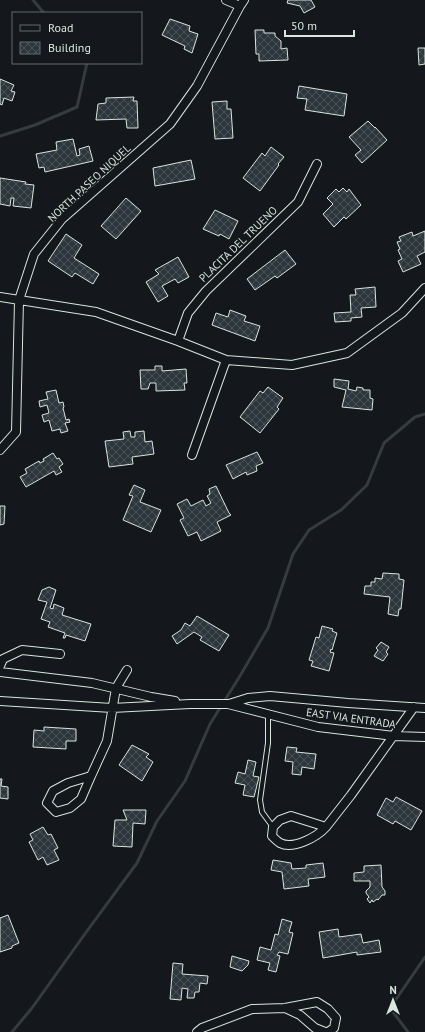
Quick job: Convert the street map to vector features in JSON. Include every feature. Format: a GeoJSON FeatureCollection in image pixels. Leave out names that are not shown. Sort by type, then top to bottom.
{"type":"FeatureCollection","features":[{"type":"Feature","properties":{"kind":"street"},"geometry":{"type":"LineString","coordinates":[[226,0],[242,3]]}},
{"type":"Feature","properties":{"kind":"street","name":"NORTH PASEO NIQUEL"},"geometry":{"type":"LineString","coordinates":[[0,450],[16,432],[19,300],[34,254],[62,219],[170,124],[197,86],[242,3]]}},
{"type":"Feature","properties":{"kind":"street","name":"PLACITA DEL TRUENO"},"geometry":{"type":"LineString","coordinates":[[178,341],[188,313],[206,291],[298,202],[317,164]]}},
{"type":"Feature","properties":{"kind":"street"},"geometry":{"type":"LineString","coordinates":[[0,297],[96,312],[226,360],[292,365],[347,353],[402,313],[425,288]]}},
{"type":"Feature","properties":{"kind":"street"},"geometry":{"type":"LineString","coordinates":[[192,455],[226,360]]}},
{"type":"Feature","properties":{"kind":"street"},"geometry":{"type":"LineString","coordinates":[[0,666],[3,659],[22,650],[60,654]]}},
{"type":"Feature","properties":{"kind":"street"},"geometry":{"type":"LineString","coordinates":[[91,776],[68,783],[53,791],[47,802],[56,812],[70,808],[81,798],[107,741],[116,688],[127,670]]}},
{"type":"Feature","properties":{"kind":"street","name":"EAST VIA ENTRADA"},"geometry":{"type":"LineString","coordinates":[[0,672],[92,683],[151,697],[190,704]]}},
{"type":"Feature","properties":{"kind":"street","name":"EAST VIA ENTRADA"},"geometry":{"type":"LineString","coordinates":[[228,704],[248,698],[270,696],[425,708]]}},
{"type":"Feature","properties":{"kind":"street","name":"EAST VIA ENTRADA"},"geometry":{"type":"LineString","coordinates":[[0,701],[112,708],[190,704],[228,704],[318,727],[394,736],[425,737]]}},
{"type":"Feature","properties":{"kind":"street"},"geometry":{"type":"LineString","coordinates":[[326,827],[291,816],[280,820],[273,827],[272,836],[280,843],[296,845],[309,840],[323,830],[326,827],[351,795],[414,707]]}},
{"type":"Feature","properties":{"kind":"street"},"geometry":{"type":"LineString","coordinates":[[198,1032],[202,1028],[252,1009],[285,1008],[317,1002],[328,1009],[336,1018],[334,1028],[328,1032]]}},
{"type":"Feature","properties":{"kind":"street"},"geometry":{"type":"LineString","coordinates":[[285,1008],[300,1015],[315,1028],[325,1032]]}},
{"type":"Feature","properties":{"kind":"lane"},"geometry":{"type":"LineString","coordinates":[[268,714],[268,743],[260,800],[262,812],[273,827]]}},
{"type":"Feature","properties":{"kind":"building"},"geometry":{"type":"Polygon","coordinates":[[[288,0],[311,0],[315,7],[304,13],[300,6],[287,3],[288,0]]]}},
{"type":"Feature","properties":{"kind":"building"},"geometry":{"type":"Polygon","coordinates":[[[170,19],[190,26],[189,31],[198,34],[192,53],[184,49],[185,46],[162,35],[170,19]]]}},
{"type":"Feature","properties":{"kind":"building"},"geometry":{"type":"Polygon","coordinates":[[[255,30],[264,30],[264,33],[275,33],[275,36],[281,41],[281,49],[287,48],[288,60],[259,61],[259,54],[256,54],[255,30]]]}},
{"type":"Feature","properties":{"kind":"building"},"geometry":{"type":"Polygon","coordinates":[[[418,48],[425,48],[425,64],[419,65],[418,48]]]}},
{"type":"Feature","properties":{"kind":"building"},"geometry":{"type":"Polygon","coordinates":[[[0,79],[14,85],[11,91],[15,92],[12,101],[4,98],[2,105],[0,104],[0,79]]]}},
{"type":"Feature","properties":{"kind":"building"},"geometry":{"type":"Polygon","coordinates":[[[299,86],[347,94],[344,116],[305,110],[307,99],[297,98],[299,86]]]}},
{"type":"Feature","properties":{"kind":"building"},"geometry":{"type":"Polygon","coordinates":[[[134,97],[133,101],[137,101],[138,128],[127,128],[126,119],[96,120],[98,104],[106,103],[106,98],[134,97]]]}},
{"type":"Feature","properties":{"kind":"building"},"geometry":{"type":"Polygon","coordinates":[[[227,101],[227,109],[231,109],[233,138],[215,139],[212,102],[227,101]]]}},
{"type":"Feature","properties":{"kind":"building"},"geometry":{"type":"Polygon","coordinates":[[[368,121],[387,140],[362,163],[355,155],[361,150],[349,137],[368,121]]]}},
{"type":"Feature","properties":{"kind":"building"},"geometry":{"type":"Polygon","coordinates":[[[73,139],[77,156],[80,155],[79,149],[89,146],[93,161],[45,172],[44,167],[39,168],[36,154],[57,150],[56,142],[73,139]]]}},
{"type":"Feature","properties":{"kind":"building"},"geometry":{"type":"Polygon","coordinates":[[[271,147],[284,157],[260,191],[243,178],[262,153],[265,156],[271,147]]]}},
{"type":"Feature","properties":{"kind":"building"},"geometry":{"type":"Polygon","coordinates":[[[191,160],[195,179],[155,186],[153,168],[191,160]]]}},
{"type":"Feature","properties":{"kind":"building"},"geometry":{"type":"Polygon","coordinates":[[[0,178],[26,182],[25,184],[34,185],[31,208],[13,206],[14,198],[11,198],[10,206],[0,204],[0,178]]]}},
{"type":"Feature","properties":{"kind":"building"},"geometry":{"type":"Polygon","coordinates":[[[343,188],[347,192],[349,189],[361,205],[346,219],[344,217],[334,227],[323,214],[333,204],[327,198],[336,189],[339,192],[343,188]]]}},
{"type":"Feature","properties":{"kind":"building"},"geometry":{"type":"Polygon","coordinates":[[[126,198],[141,211],[116,239],[101,226],[126,198]]]}},
{"type":"Feature","properties":{"kind":"building"},"geometry":{"type":"Polygon","coordinates":[[[215,210],[238,221],[229,239],[220,234],[219,236],[203,229],[215,210]]]}},
{"type":"Feature","properties":{"kind":"building"},"geometry":{"type":"Polygon","coordinates":[[[425,231],[425,252],[417,256],[421,264],[403,272],[398,261],[402,259],[398,250],[400,249],[397,242],[401,241],[399,237],[412,232],[413,236],[425,231]]]}},
{"type":"Feature","properties":{"kind":"building"},"geometry":{"type":"Polygon","coordinates":[[[66,234],[82,245],[74,258],[99,274],[93,284],[75,273],[72,277],[48,261],[66,234]]]}},
{"type":"Feature","properties":{"kind":"building"},"geometry":{"type":"Polygon","coordinates":[[[285,250],[296,264],[277,278],[275,276],[255,290],[247,279],[285,250]]]}},
{"type":"Feature","properties":{"kind":"building"},"geometry":{"type":"Polygon","coordinates":[[[178,257],[189,277],[178,283],[175,279],[162,286],[168,296],[158,302],[146,282],[159,274],[155,270],[178,257]]]}},
{"type":"Feature","properties":{"kind":"building"},"geometry":{"type":"Polygon","coordinates":[[[375,287],[376,307],[361,308],[362,317],[351,318],[351,321],[335,322],[334,313],[351,312],[350,295],[356,295],[355,289],[375,287]]]}},
{"type":"Feature","properties":{"kind":"building"},"geometry":{"type":"Polygon","coordinates":[[[230,310],[246,316],[244,321],[260,326],[255,341],[212,325],[216,313],[228,317],[230,310]]]}},
{"type":"Feature","properties":{"kind":"building"},"geometry":{"type":"Polygon","coordinates":[[[155,366],[162,366],[162,371],[186,369],[187,383],[184,383],[185,390],[156,391],[156,383],[150,383],[148,389],[141,389],[140,370],[155,370],[155,366]]]}},
{"type":"Feature","properties":{"kind":"building"},"geometry":{"type":"Polygon","coordinates":[[[334,379],[349,381],[348,389],[356,391],[357,387],[363,388],[363,390],[370,390],[370,398],[373,399],[372,410],[342,407],[346,390],[334,387],[334,379]]]}},
{"type":"Feature","properties":{"kind":"building"},"geometry":{"type":"Polygon","coordinates":[[[268,387],[283,398],[277,407],[279,409],[260,433],[240,417],[260,391],[263,393],[268,387]]]}},
{"type":"Feature","properties":{"kind":"building"},"geometry":{"type":"Polygon","coordinates":[[[56,390],[59,403],[63,402],[66,420],[69,419],[70,422],[65,423],[68,431],[61,433],[60,429],[52,431],[49,420],[44,422],[42,415],[49,413],[47,405],[40,407],[39,401],[48,399],[46,392],[56,390]]]}},
{"type":"Feature","properties":{"kind":"building"},"geometry":{"type":"Polygon","coordinates":[[[130,431],[131,437],[135,437],[135,432],[144,431],[145,442],[152,441],[154,454],[132,457],[133,464],[109,467],[105,441],[124,439],[123,432],[130,431]]]}},
{"type":"Feature","properties":{"kind":"building"},"geometry":{"type":"Polygon","coordinates":[[[257,452],[263,463],[256,466],[257,471],[247,475],[246,472],[233,479],[226,465],[257,452]]]}},
{"type":"Feature","properties":{"kind":"building"},"geometry":{"type":"Polygon","coordinates":[[[53,453],[63,464],[59,467],[62,472],[56,475],[54,471],[26,487],[20,477],[27,473],[25,469],[39,461],[40,463],[44,461],[43,459],[53,453]]]}},
{"type":"Feature","properties":{"kind":"building"},"geometry":{"type":"Polygon","coordinates":[[[134,485],[145,490],[140,502],[161,510],[151,532],[123,520],[133,496],[129,495],[134,485]]]}},
{"type":"Feature","properties":{"kind":"building"},"geometry":{"type":"Polygon","coordinates":[[[216,486],[231,515],[217,522],[221,531],[201,541],[197,532],[188,536],[180,520],[184,518],[177,504],[187,499],[191,506],[203,500],[206,506],[211,503],[207,496],[210,494],[209,489],[216,486]]]}},
{"type":"Feature","properties":{"kind":"building"},"geometry":{"type":"Polygon","coordinates":[[[0,506],[5,506],[4,524],[0,525],[0,506]]]}},
{"type":"Feature","properties":{"kind":"building"},"geometry":{"type":"Polygon","coordinates":[[[383,573],[399,574],[399,579],[404,580],[401,609],[399,609],[398,616],[388,614],[390,597],[364,594],[365,586],[371,586],[371,582],[375,582],[375,578],[382,579],[383,573]]]}},
{"type":"Feature","properties":{"kind":"building"},"geometry":{"type":"Polygon","coordinates":[[[49,587],[56,590],[50,608],[53,609],[54,604],[64,608],[62,615],[91,624],[85,641],[66,635],[65,638],[63,638],[65,633],[48,627],[50,622],[41,619],[47,602],[38,600],[42,590],[49,587]]]}},
{"type":"Feature","properties":{"kind":"building"},"geometry":{"type":"Polygon","coordinates":[[[197,616],[229,635],[219,651],[200,640],[202,637],[194,632],[177,644],[172,636],[181,630],[185,623],[190,626],[197,616]]]}},
{"type":"Feature","properties":{"kind":"building"},"geometry":{"type":"Polygon","coordinates":[[[322,626],[333,629],[332,631],[337,633],[330,652],[334,653],[329,671],[311,666],[313,661],[309,660],[316,637],[319,638],[322,626]]]}},
{"type":"Feature","properties":{"kind":"building"},"geometry":{"type":"Polygon","coordinates":[[[381,642],[389,647],[386,652],[388,654],[383,661],[374,656],[378,650],[376,648],[381,642]]]}},
{"type":"Feature","properties":{"kind":"building"},"geometry":{"type":"Polygon","coordinates":[[[44,727],[76,729],[76,741],[66,741],[66,749],[33,747],[34,730],[44,731],[44,727]]]}},
{"type":"Feature","properties":{"kind":"building"},"geometry":{"type":"Polygon","coordinates":[[[132,745],[149,754],[146,757],[153,762],[142,781],[119,765],[132,745]]]}},
{"type":"Feature","properties":{"kind":"building"},"geometry":{"type":"Polygon","coordinates":[[[287,747],[297,748],[296,752],[316,754],[314,769],[302,767],[301,775],[292,774],[293,762],[285,761],[287,747]]]}},
{"type":"Feature","properties":{"kind":"building"},"geometry":{"type":"Polygon","coordinates":[[[248,760],[256,762],[253,776],[259,777],[254,797],[243,795],[245,785],[235,783],[238,772],[245,774],[248,760]]]}},
{"type":"Feature","properties":{"kind":"building"},"geometry":{"type":"Polygon","coordinates":[[[0,779],[2,779],[1,786],[8,787],[8,799],[0,798],[0,779]]]}},
{"type":"Feature","properties":{"kind":"building"},"geometry":{"type":"Polygon","coordinates":[[[396,797],[422,811],[411,830],[395,821],[393,824],[377,815],[386,798],[393,802],[396,797]]]}},
{"type":"Feature","properties":{"kind":"building"},"geometry":{"type":"Polygon","coordinates":[[[123,810],[146,810],[145,824],[133,823],[132,847],[113,846],[115,820],[127,820],[123,810]]]}},
{"type":"Feature","properties":{"kind":"building"},"geometry":{"type":"Polygon","coordinates":[[[43,827],[48,835],[51,834],[58,848],[54,850],[59,860],[47,865],[43,857],[38,860],[29,842],[33,840],[30,834],[43,827]]]}},
{"type":"Feature","properties":{"kind":"building"},"geometry":{"type":"Polygon","coordinates":[[[273,860],[291,863],[292,869],[306,868],[306,865],[323,863],[325,877],[308,879],[309,886],[284,889],[282,872],[271,870],[273,860]]]}},
{"type":"Feature","properties":{"kind":"building"},"geometry":{"type":"Polygon","coordinates":[[[381,865],[382,887],[385,891],[385,895],[382,895],[378,900],[377,899],[373,902],[372,900],[370,903],[367,899],[369,897],[366,891],[370,887],[370,881],[354,881],[354,873],[364,872],[364,866],[381,865]]]}},
{"type":"Feature","properties":{"kind":"building"},"geometry":{"type":"Polygon","coordinates":[[[8,915],[19,943],[12,946],[12,948],[0,952],[0,918],[8,915]]]}},
{"type":"Feature","properties":{"kind":"building"},"geometry":{"type":"Polygon","coordinates":[[[282,919],[292,922],[289,932],[293,933],[288,954],[279,952],[277,955],[280,956],[276,972],[268,970],[270,963],[257,960],[260,947],[271,950],[275,934],[278,935],[282,919]]]}},
{"type":"Feature","properties":{"kind":"building"},"geometry":{"type":"Polygon","coordinates":[[[338,929],[339,937],[361,934],[363,943],[379,940],[381,952],[357,955],[357,952],[323,958],[319,932],[338,929]]]}},
{"type":"Feature","properties":{"kind":"building"},"geometry":{"type":"Polygon","coordinates":[[[232,956],[249,961],[248,965],[242,971],[230,967],[232,956]]]}},
{"type":"Feature","properties":{"kind":"building"},"geometry":{"type":"Polygon","coordinates":[[[173,963],[183,964],[182,974],[208,976],[207,984],[200,983],[199,992],[195,992],[194,998],[187,998],[188,989],[182,988],[181,1000],[170,999],[173,963]]]}},
{"type":"Feature","properties":{"kind":"waterway"},"geometry":{"type":"LineString","coordinates":[[33,0],[43,12]]}},
{"type":"Feature","properties":{"kind":"waterway"},"geometry":{"type":"LineString","coordinates":[[0,136],[35,125],[77,107],[87,64]]}},
{"type":"Feature","properties":{"kind":"waterway"},"geometry":{"type":"LineString","coordinates":[[12,1032],[32,1008],[137,863],[157,821],[185,781],[210,724],[268,628],[293,554],[309,530],[341,510],[367,485],[384,443],[415,417],[425,414]]}},
{"type":"Feature","properties":{"kind":"waterway"},"geometry":{"type":"LineString","coordinates":[[408,1032],[390,1008],[425,957]]}}]}
